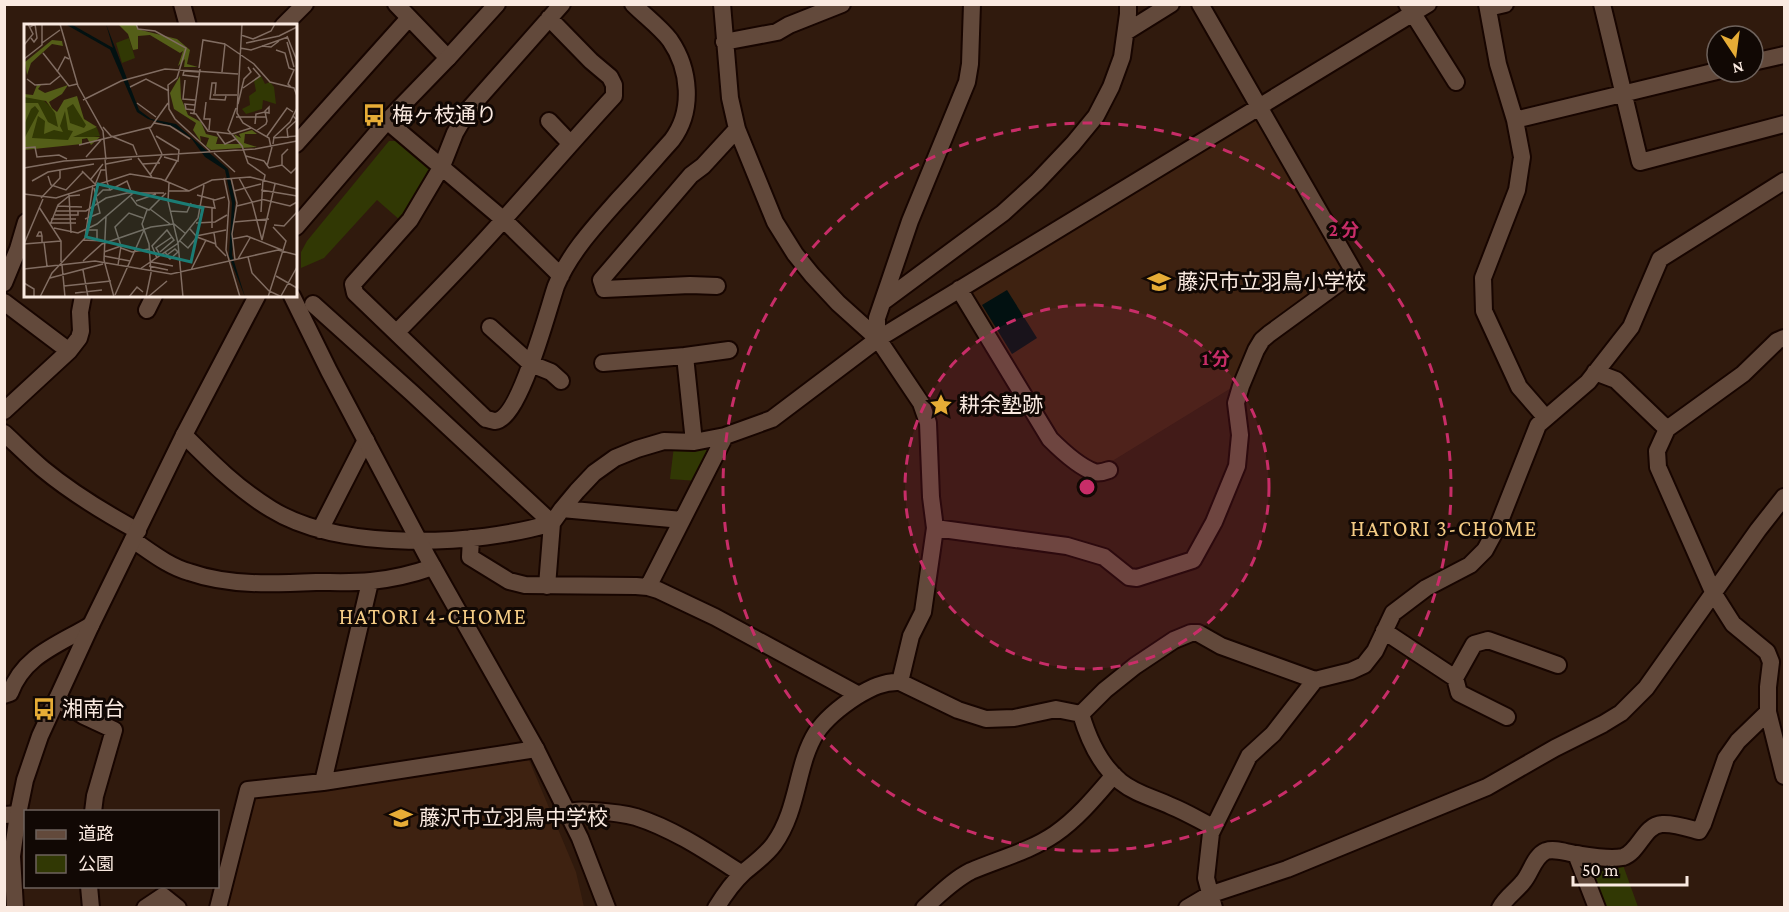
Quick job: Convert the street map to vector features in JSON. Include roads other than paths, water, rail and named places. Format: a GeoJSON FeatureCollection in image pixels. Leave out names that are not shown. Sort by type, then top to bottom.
{"type":"FeatureCollection","features":[{"type":"Feature","properties":{"kind":"street"},"geometry":{"type":"LineString","coordinates":[[182,4],[187,24]]}},
{"type":"Feature","properties":{"kind":"street"},"geometry":{"type":"LineString","coordinates":[[285,24],[305,4]]}},
{"type":"Feature","properties":{"kind":"street"},"geometry":{"type":"LineString","coordinates":[[396,4],[448,58]]}},
{"type":"Feature","properties":{"kind":"street"},"geometry":{"type":"LineString","coordinates":[[297,225],[387,121],[497,4]]}},
{"type":"Feature","properties":{"kind":"street"},"geometry":{"type":"LineString","coordinates":[[562,4],[469,109],[455,133],[442,166],[410,220],[353,284],[355,292],[486,419],[495,421],[500,419],[515,401],[531,364],[561,276],[594,228],[672,140],[685,114],[687,94],[680,59],[668,38],[633,4]]}},
{"type":"Feature","properties":{"kind":"street"},"geometry":{"type":"LineString","coordinates":[[722,4],[730,98],[737,129],[775,222],[812,275],[838,303],[878,339],[921,403],[928,423],[931,497],[936,528],[923,612],[911,636],[900,682]]}},
{"type":"Feature","properties":{"kind":"street"},"geometry":{"type":"LineString","coordinates":[[724,42],[777,33],[789,25],[842,4]]}},
{"type":"Feature","properties":{"kind":"street"},"geometry":{"type":"LineString","coordinates":[[878,339],[877,318],[910,220],[970,72],[972,4]]}},
{"type":"Feature","properties":{"kind":"street"},"geometry":{"type":"LineString","coordinates":[[884,301],[1003,213],[1074,144],[1096,116],[1112,87],[1122,57],[1128,4]]}},
{"type":"Feature","properties":{"kind":"street"},"geometry":{"type":"LineString","coordinates":[[1126,32],[1171,4]]}},
{"type":"Feature","properties":{"kind":"street"},"geometry":{"type":"LineString","coordinates":[[936,528],[1067,546],[1104,557],[1129,576],[1137,578],[1193,560],[1214,522],[1237,466],[1240,435],[1236,403],[1256,350],[1262,340],[1354,272],[1200,4]]}},
{"type":"Feature","properties":{"kind":"street"},"geometry":{"type":"LineString","coordinates":[[547,586],[552,523],[594,473],[615,458],[664,441],[694,442],[725,436],[772,419],[878,339],[1258,107],[1409,9],[1428,4]]}},
{"type":"Feature","properties":{"kind":"street"},"geometry":{"type":"LineString","coordinates":[[1602,4],[1640,162],[1785,124]]}},
{"type":"Feature","properties":{"kind":"street"},"geometry":{"type":"LineString","coordinates":[[1493,6],[1498,64],[1515,120],[1522,157],[1517,190],[1483,278],[1485,311],[1519,387],[1546,418]]}},
{"type":"Feature","properties":{"kind":"street"},"geometry":{"type":"LineString","coordinates":[[1409,9],[1456,82]]}},
{"type":"Feature","properties":{"kind":"street"},"geometry":{"type":"LineString","coordinates":[[297,143],[409,18]]}},
{"type":"Feature","properties":{"kind":"street"},"geometry":{"type":"LineString","coordinates":[[397,332],[504,220],[614,96],[614,85],[610,77],[549,18]]}},
{"type":"Feature","properties":{"kind":"street"},"geometry":{"type":"LineString","coordinates":[[1765,59],[1785,55]]}},
{"type":"Feature","properties":{"kind":"street"},"geometry":{"type":"LineString","coordinates":[[1515,120],[1705,74]]}},
{"type":"Feature","properties":{"kind":"street"},"geometry":{"type":"LineString","coordinates":[[387,121],[504,220],[561,276]]}},
{"type":"Feature","properties":{"kind":"street"},"geometry":{"type":"LineString","coordinates":[[549,121],[570,143]]}},
{"type":"Feature","properties":{"kind":"street"},"geometry":{"type":"LineString","coordinates":[[717,286],[604,289],[601,280],[691,175],[737,129]]}},
{"type":"Feature","properties":{"kind":"street"},"geometry":{"type":"LineString","coordinates":[[1081,714],[1105,690],[1135,666],[1174,640],[1191,633],[1198,633],[1221,646],[1316,680],[1351,671],[1364,665],[1375,651],[1393,613],[1426,588],[1470,565],[1485,550],[1498,526],[1538,425],[1588,382],[1631,327],[1660,259],[1785,181]]}},
{"type":"Feature","properties":{"kind":"street"},"geometry":{"type":"LineString","coordinates":[[4,283],[22,250]]}},
{"type":"Feature","properties":{"kind":"street"},"geometry":{"type":"LineString","coordinates":[[959,289],[1050,439],[1084,467],[1100,472],[1109,471]]}},
{"type":"Feature","properties":{"kind":"street"},"geometry":{"type":"LineString","coordinates":[[4,411],[69,351],[79,338],[83,297]]}},
{"type":"Feature","properties":{"kind":"street"},"geometry":{"type":"LineString","coordinates":[[15,908],[11,815],[40,736],[91,625],[184,435],[256,297]]}},
{"type":"Feature","properties":{"kind":"street"},"geometry":{"type":"LineString","coordinates":[[293,297],[433,567],[536,749],[580,838],[607,908]]}},
{"type":"Feature","properties":{"kind":"street"},"geometry":{"type":"LineString","coordinates":[[4,302],[69,351]]}},
{"type":"Feature","properties":{"kind":"street"},"geometry":{"type":"LineString","coordinates":[[312,304],[552,523]]}},
{"type":"Feature","properties":{"kind":"street"},"geometry":{"type":"LineString","coordinates":[[490,327],[531,364],[551,372],[561,381]]}},
{"type":"Feature","properties":{"kind":"street"},"geometry":{"type":"LineString","coordinates":[[1785,338],[1777,341],[1743,374],[1667,429],[1657,451],[1658,467],[1714,594],[1733,624],[1767,652],[1771,662],[1768,712],[1785,776]]}},
{"type":"Feature","properties":{"kind":"street"},"geometry":{"type":"LineString","coordinates":[[603,363],[729,350]]}},
{"type":"Feature","properties":{"kind":"street"},"geometry":{"type":"LineString","coordinates":[[685,356],[694,442]]}},
{"type":"Feature","properties":{"kind":"street"},"geometry":{"type":"LineString","coordinates":[[1594,372],[1616,380],[1667,429]]}},
{"type":"Feature","properties":{"kind":"street"},"geometry":{"type":"LineString","coordinates":[[4,434],[72,491],[136,536],[167,563],[188,572],[237,582],[284,584],[370,582],[433,567]]}},
{"type":"Feature","properties":{"kind":"street"},"geometry":{"type":"LineString","coordinates":[[184,435],[239,488],[272,510],[320,530],[364,538],[419,540],[505,534],[552,523]]}},
{"type":"Feature","properties":{"kind":"street"},"geometry":{"type":"LineString","coordinates":[[648,587],[725,436]]}},
{"type":"Feature","properties":{"kind":"street"},"geometry":{"type":"LineString","coordinates":[[320,530],[366,440]]}},
{"type":"Feature","properties":{"kind":"street"},"geometry":{"type":"LineString","coordinates":[[1187,908],[1211,901],[1487,787],[1555,747],[1621,713],[1646,688],[1758,530],[1785,497]]}},
{"type":"Feature","properties":{"kind":"street"},"geometry":{"type":"LineString","coordinates":[[562,509],[682,520]]}},
{"type":"Feature","properties":{"kind":"street"},"geometry":{"type":"LineString","coordinates":[[471,538],[470,557],[509,580],[525,585],[648,587],[715,617],[859,695]]}},
{"type":"Feature","properties":{"kind":"street"},"geometry":{"type":"LineString","coordinates":[[324,782],[370,582]]}},
{"type":"Feature","properties":{"kind":"street"},"geometry":{"type":"LineString","coordinates":[[4,695],[10,693],[24,667],[39,655],[91,625]]}},
{"type":"Feature","properties":{"kind":"street"},"geometry":{"type":"LineString","coordinates":[[1384,632],[1455,678],[1459,693],[1507,717]]}},
{"type":"Feature","properties":{"kind":"street"},"geometry":{"type":"LineString","coordinates":[[1455,678],[1474,644],[1488,640],[1558,665]]}},
{"type":"Feature","properties":{"kind":"street"},"geometry":{"type":"LineString","coordinates":[[1211,901],[1206,878],[1213,827],[1249,756],[1273,734],[1316,680]]}},
{"type":"Feature","properties":{"kind":"street"},"geometry":{"type":"LineString","coordinates":[[716,908],[742,874],[761,859],[774,844],[784,828],[794,804],[807,753],[816,733],[849,701],[859,695],[891,681],[900,682],[958,710],[986,719],[1014,718],[1056,709],[1081,714]]}},
{"type":"Feature","properties":{"kind":"street"},"geometry":{"type":"LineString","coordinates":[[57,699],[84,716],[114,730],[95,796],[93,810]]}},
{"type":"Feature","properties":{"kind":"street"},"geometry":{"type":"LineString","coordinates":[[1500,908],[1506,898],[1523,883],[1538,857],[1547,851],[1609,857],[1624,856],[1633,850],[1656,825],[1663,823],[1699,831],[1726,758],[1738,741],[1768,712]]}},
{"type":"Feature","properties":{"kind":"street"},"geometry":{"type":"LineString","coordinates":[[1081,714],[1095,749],[1114,776],[1131,789],[1213,827]]}},
{"type":"Feature","properties":{"kind":"street"},"geometry":{"type":"LineString","coordinates":[[218,908],[248,790],[324,782],[536,749]]}},
{"type":"Feature","properties":{"kind":"street"},"geometry":{"type":"LineString","coordinates":[[924,908],[953,882],[969,872],[1029,848],[1057,833],[1083,810],[1114,776]]}},
{"type":"Feature","properties":{"kind":"street"},"geometry":{"type":"LineString","coordinates":[[567,813],[577,809],[636,817],[655,824],[695,845],[742,874]]}},
{"type":"Feature","properties":{"kind":"street"},"geometry":{"type":"LineString","coordinates":[[1576,854],[1597,908]]}},
{"type":"Feature","properties":{"kind":"street"},"geometry":{"type":"LineString","coordinates":[[89,888],[91,908]]}},
{"type":"Feature","properties":{"kind":"street"},"geometry":{"type":"LineString","coordinates":[[145,908],[159,891],[178,908]]}},
{"type":"Feature","properties":{"kind":"place","name":"梅ヶ枝通り"},"geometry":{"type":"Point","coordinates":[374,115]}},
{"type":"Feature","properties":{"kind":"place","name":"藤沢市立羽鳥小学校"},"geometry":{"type":"Point","coordinates":[1159,282]}},
{"type":"Feature","properties":{"kind":"place","name":"耕余塾跡"},"geometry":{"type":"Point","coordinates":[941,405]}},
{"type":"Feature","properties":{"kind":"place","name":"湘南台"},"geometry":{"type":"Point","coordinates":[44,709]}},
{"type":"Feature","properties":{"kind":"place","name":"藤沢市立羽鳥中学校"},"geometry":{"type":"Point","coordinates":[401,818]}},
{"type":"Feature","properties":{"kind":"district","name":"HATORI 3-CHOME"},"geometry":{"type":"Point","coordinates":[1444,528]}},
{"type":"Feature","properties":{"kind":"district","name":"HATORI 4-CHOME"},"geometry":{"type":"Point","coordinates":[433,616]}}]}
